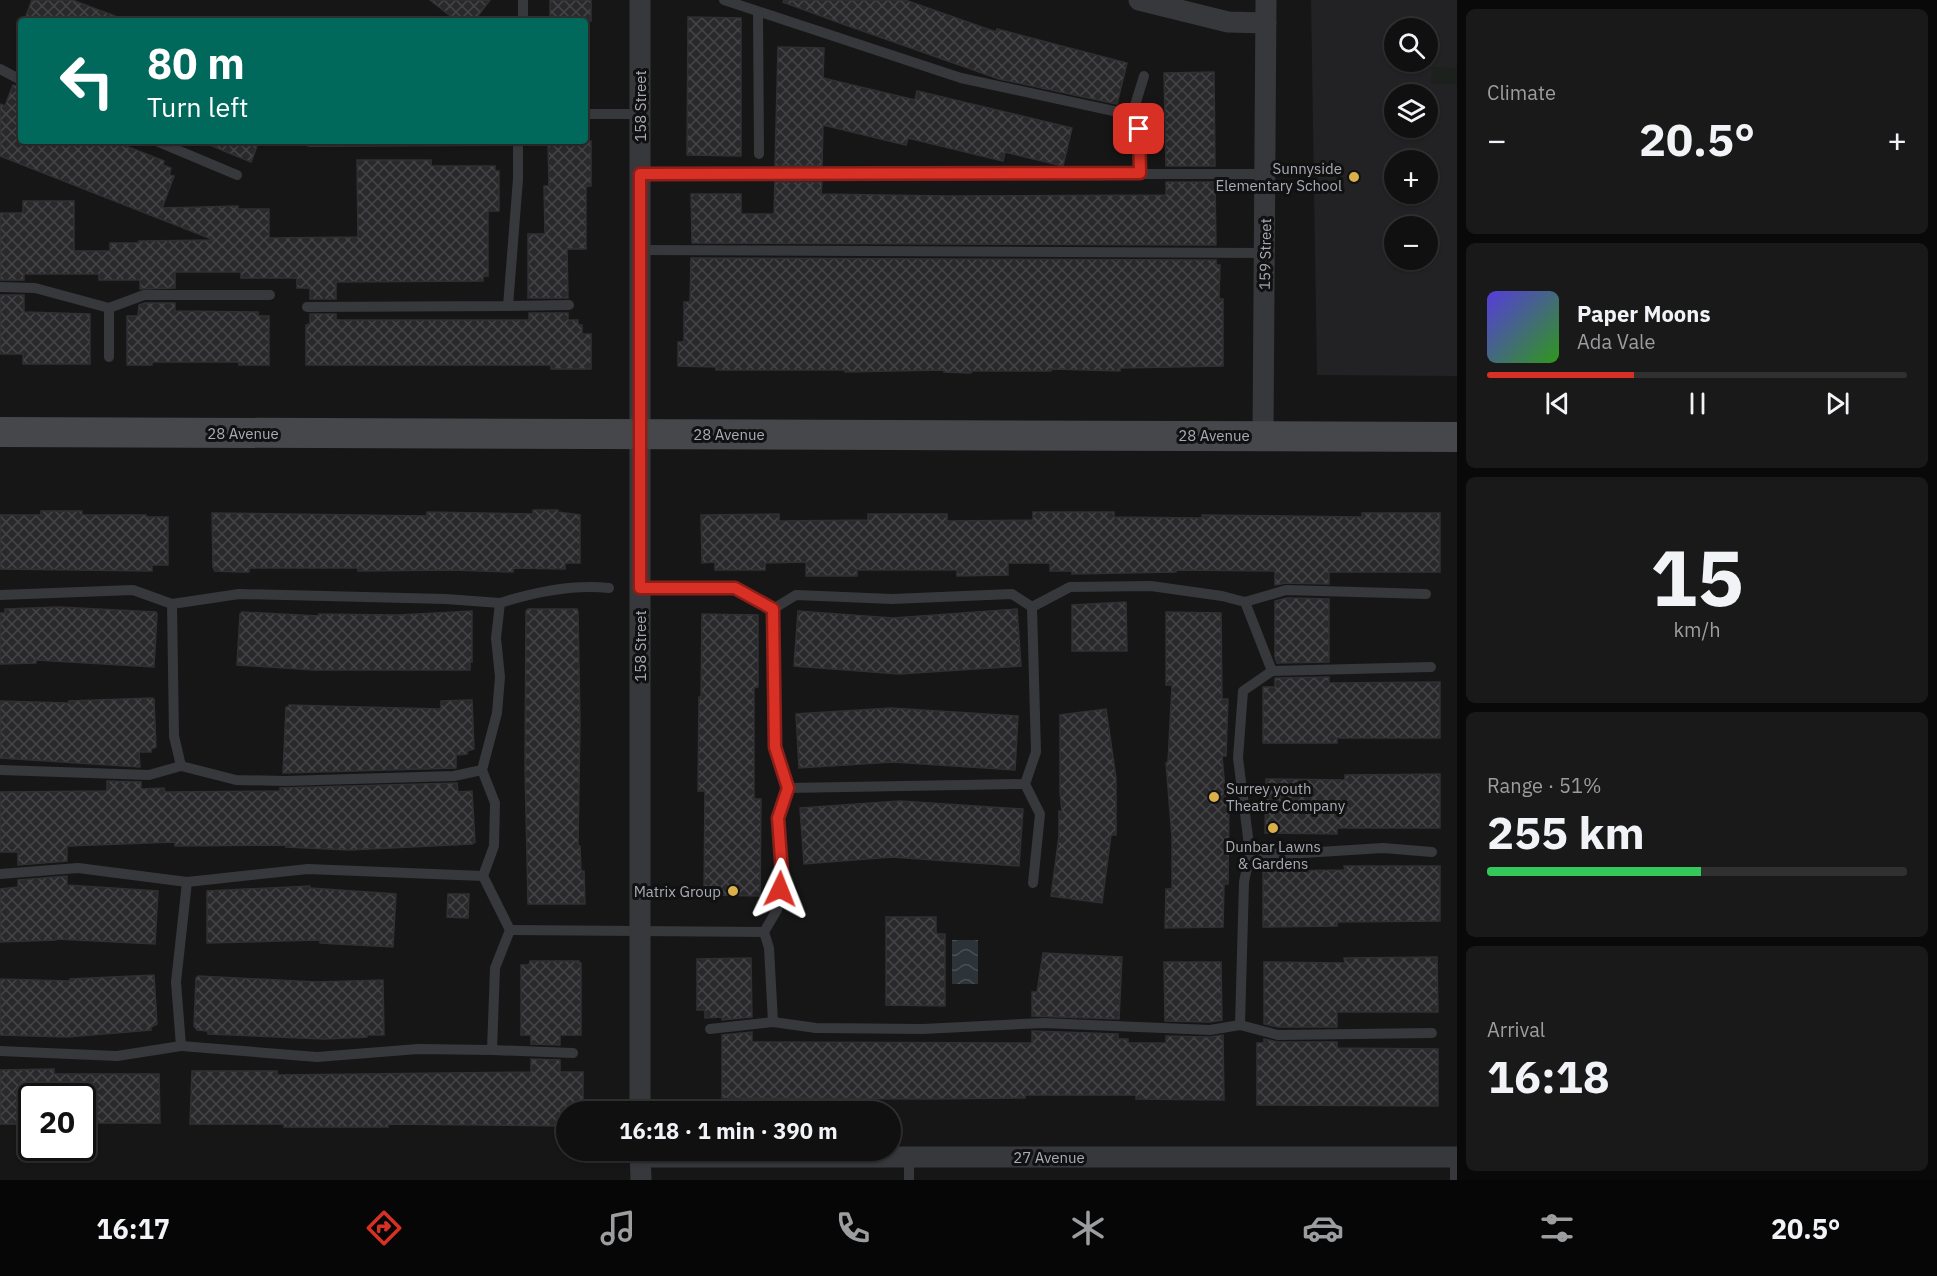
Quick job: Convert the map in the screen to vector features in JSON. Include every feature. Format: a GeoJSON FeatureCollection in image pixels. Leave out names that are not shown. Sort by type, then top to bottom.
{"type":"FeatureCollection","features":[{"type":"Feature","properties":{"kind":"street","name":"158 Street"},"geometry":{"type":"LineString","coordinates":[[640,0],[640,1101]]}},
{"type":"Feature","properties":{"kind":"street"},"geometry":{"type":"LineString","coordinates":[[1139,0],[1228,22],[1266,23]]}},
{"type":"Feature","properties":{"kind":"street","name":"159 Street"},"geometry":{"type":"LineString","coordinates":[[1263,435],[1266,0]]}},
{"type":"Feature","properties":{"kind":"street","name":"28 Avenue"},"geometry":{"type":"LineString","coordinates":[[0,432],[1457,436]]}},
{"type":"Feature","properties":{"kind":"street","name":"27 Avenue"},"geometry":{"type":"LineString","coordinates":[[901,1156],[1456,1157]]}},
{"type":"Feature","properties":{"kind":"street"},"geometry":{"type":"LineString","coordinates":[[640,1180],[641,1161]]}},
{"type":"Feature","properties":{"kind":"lane"},"geometry":{"type":"LineString","coordinates":[[523,0],[523,18]]}},
{"type":"Feature","properties":{"kind":"lane"},"geometry":{"type":"LineString","coordinates":[[724,0],[961,78],[1132,115]]}},
{"type":"Feature","properties":{"kind":"lane"},"geometry":{"type":"LineString","coordinates":[[758,12],[759,154]]}},
{"type":"Feature","properties":{"kind":"lane"},"geometry":{"type":"LineString","coordinates":[[0,69],[18,78]]}},
{"type":"Feature","properties":{"kind":"lane"},"geometry":{"type":"LineString","coordinates":[[1140,173],[1139,129],[1132,115],[1144,76]]}},
{"type":"Feature","properties":{"kind":"lane"},"geometry":{"type":"LineString","coordinates":[[588,114],[640,114]]}},
{"type":"Feature","properties":{"kind":"lane"},"geometry":{"type":"LineString","coordinates":[[163,144],[237,175]]}},
{"type":"Feature","properties":{"kind":"lane"},"geometry":{"type":"LineString","coordinates":[[508,306],[518,178],[518,144]]}},
{"type":"Feature","properties":{"kind":"lane"},"geometry":{"type":"LineString","coordinates":[[640,174],[1265,174]]}},
{"type":"Feature","properties":{"kind":"lane"},"geometry":{"type":"LineString","coordinates":[[640,250],[1265,253]]}},
{"type":"Feature","properties":{"kind":"lane"},"geometry":{"type":"LineString","coordinates":[[0,287],[35,288],[109,308],[144,295],[270,295]]}},
{"type":"Feature","properties":{"kind":"lane"},"geometry":{"type":"LineString","coordinates":[[307,307],[569,305]]}},
{"type":"Feature","properties":{"kind":"lane"},"geometry":{"type":"LineString","coordinates":[[109,308],[109,357]]}},
{"type":"Feature","properties":{"kind":"lane"},"geometry":{"type":"LineString","coordinates":[[1032,607],[1070,587],[1151,586],[1222,596],[1245,602],[1286,590],[1426,594]]}},
{"type":"Feature","properties":{"kind":"lane"},"geometry":{"type":"LineString","coordinates":[[0,595],[134,590],[172,604],[239,594],[446,599],[500,603],[560,588],[609,588]]}},
{"type":"Feature","properties":{"kind":"lane"},"geometry":{"type":"LineString","coordinates":[[640,588],[735,588],[773,609]]}},
{"type":"Feature","properties":{"kind":"lane"},"geometry":{"type":"LineString","coordinates":[[773,609],[796,596],[892,599],[1012,594],[1032,607]]}},
{"type":"Feature","properties":{"kind":"lane"},"geometry":{"type":"LineString","coordinates":[[1245,602],[1272,671]]}},
{"type":"Feature","properties":{"kind":"lane"},"geometry":{"type":"LineString","coordinates":[[492,1050],[495,968],[510,930],[483,876],[494,846],[495,803],[482,770],[498,704],[500,677],[496,638],[500,603]]}},
{"type":"Feature","properties":{"kind":"lane"},"geometry":{"type":"LineString","coordinates":[[172,604],[174,736],[181,766]]}},
{"type":"Feature","properties":{"kind":"lane"},"geometry":{"type":"LineString","coordinates":[[1032,607],[1036,752],[1025,784],[1040,814],[1033,883]]}},
{"type":"Feature","properties":{"kind":"lane"},"geometry":{"type":"LineString","coordinates":[[773,609],[775,747],[788,788],[778,818],[782,873],[777,910],[764,933],[769,948],[773,1022]]}},
{"type":"Feature","properties":{"kind":"lane"},"geometry":{"type":"LineString","coordinates":[[1240,1025],[1244,882],[1250,853],[1238,758],[1243,691],[1272,671],[1431,667]]}},
{"type":"Feature","properties":{"kind":"lane"},"geometry":{"type":"LineString","coordinates":[[0,770],[149,775],[181,766],[236,780],[285,781],[454,776],[482,770]]}},
{"type":"Feature","properties":{"kind":"lane"},"geometry":{"type":"LineString","coordinates":[[788,788],[1025,784]]}},
{"type":"Feature","properties":{"kind":"lane"},"geometry":{"type":"LineString","coordinates":[[1250,853],[1287,854],[1383,848],[1432,852]]}},
{"type":"Feature","properties":{"kind":"lane"},"geometry":{"type":"LineString","coordinates":[[0,874],[78,868],[187,882],[308,869],[483,876]]}},
{"type":"Feature","properties":{"kind":"lane"},"geometry":{"type":"LineString","coordinates":[[181,1046],[176,982],[187,882]]}},
{"type":"Feature","properties":{"kind":"lane"},"geometry":{"type":"LineString","coordinates":[[510,930],[764,933]]}},
{"type":"Feature","properties":{"kind":"lane"},"geometry":{"type":"LineString","coordinates":[[711,1029],[773,1022],[816,1028],[923,1029],[1043,1023],[1210,1030],[1240,1025],[1278,1035],[1432,1033]]}},
{"type":"Feature","properties":{"kind":"lane"},"geometry":{"type":"LineString","coordinates":[[0,1051],[117,1056],[181,1046],[317,1057],[418,1049],[573,1053]]}},
{"type":"Feature","properties":{"kind":"lane"},"geometry":{"type":"LineString","coordinates":[[909,1156],[909,1180]]}},
{"type":"Feature","properties":{"kind":"lane"},"geometry":{"type":"LineString","coordinates":[[1455,1180],[1456,1157]]}},
{"type":"Feature","properties":{"kind":"shaded area","name":"Sunnyside Elementary School"},"geometry":{"type":"Polygon","coordinates":[[[1311,0],[1457,0],[1457,376],[1317,375],[1311,0]]]}},
{"type":"Feature","properties":{"kind":"shaded area"},"geometry":{"type":"Polygon","coordinates":[[[1438,67],[1457,68],[1457,84],[1431,84],[1432,72],[1438,72],[1438,67]]]}},
{"type":"Feature","properties":{"kind":"water"},"geometry":{"type":"Polygon","coordinates":[[[952,940],[978,940],[978,984],[952,984],[952,940]]]}},
{"type":"Feature","properties":{"kind":"building"},"geometry":{"type":"Polygon","coordinates":[[[32,0],[72,0],[120,18],[25,18],[32,0]]]}},
{"type":"Feature","properties":{"kind":"building"},"geometry":{"type":"Polygon","coordinates":[[[430,0],[490,0],[476,18],[453,18],[430,0]]]}},
{"type":"Feature","properties":{"kind":"building"},"geometry":{"type":"Polygon","coordinates":[[[550,0],[591,0],[591,21],[588,21],[588,18],[550,18],[550,0]]]}},
{"type":"Feature","properties":{"kind":"building"},"geometry":{"type":"Polygon","coordinates":[[[784,0],[905,0],[996,32],[997,29],[1127,63],[1117,104],[999,79],[840,23],[783,2],[784,0]]]}},
{"type":"Feature","properties":{"kind":"building"},"geometry":{"type":"Polygon","coordinates":[[[688,17],[741,18],[741,156],[687,155],[688,17]]]}},
{"type":"Feature","properties":{"kind":"building"},"geometry":{"type":"Polygon","coordinates":[[[778,47],[824,48],[823,78],[915,100],[917,91],[1072,128],[1063,166],[1005,152],[1003,161],[908,138],[906,145],[823,125],[822,166],[775,166],[778,47]]]}},
{"type":"Feature","properties":{"kind":"building"},"geometry":{"type":"Polygon","coordinates":[[[1214,72],[1215,166],[1166,166],[1164,73],[1214,72]]]}},
{"type":"Feature","properties":{"kind":"building"},"geometry":{"type":"Polygon","coordinates":[[[13,85],[18,86],[18,144],[121,144],[164,161],[163,165],[171,168],[169,175],[174,176],[162,208],[238,206],[238,209],[269,209],[269,238],[358,237],[357,160],[431,160],[431,166],[495,166],[495,171],[499,171],[499,211],[488,211],[488,276],[483,276],[483,281],[336,282],[336,299],[310,299],[310,288],[297,288],[297,278],[241,278],[241,272],[175,272],[175,288],[140,289],[140,280],[99,280],[99,274],[24,274],[24,280],[0,280],[0,213],[23,213],[23,201],[74,201],[74,251],[110,251],[110,243],[214,240],[0,156],[0,104],[5,106],[13,85]]]}},
{"type":"Feature","properties":{"kind":"building"},"geometry":{"type":"Polygon","coordinates":[[[588,141],[591,141],[591,186],[586,186],[586,249],[567,249],[568,298],[528,298],[528,234],[545,234],[544,186],[549,186],[548,144],[588,144],[588,141]]]}},
{"type":"Feature","properties":{"kind":"building"},"geometry":{"type":"Polygon","coordinates":[[[207,144],[258,144],[251,162],[207,144]]]}},
{"type":"Feature","properties":{"kind":"building"},"geometry":{"type":"Polygon","coordinates":[[[775,182],[822,182],[821,194],[948,196],[1166,195],[1166,182],[1215,182],[1216,245],[692,243],[691,194],[741,194],[741,214],[774,214],[775,182]]]}},
{"type":"Feature","properties":{"kind":"building"},"geometry":{"type":"Polygon","coordinates":[[[691,258],[1216,260],[1216,265],[1220,265],[1219,299],[1223,299],[1223,366],[1120,368],[1120,371],[1051,369],[1051,371],[971,371],[971,373],[944,372],[944,370],[845,372],[845,370],[716,370],[716,367],[678,366],[678,342],[684,342],[684,302],[690,302],[691,258]]]}},
{"type":"Feature","properties":{"kind":"building"},"geometry":{"type":"Polygon","coordinates":[[[0,295],[24,295],[24,312],[90,314],[90,364],[23,364],[23,354],[0,354],[0,295]]]}},
{"type":"Feature","properties":{"kind":"building"},"geometry":{"type":"Polygon","coordinates":[[[175,303],[175,311],[258,312],[258,316],[269,316],[269,365],[239,365],[239,362],[152,362],[152,365],[127,365],[127,316],[138,316],[139,305],[175,303]]]}},
{"type":"Feature","properties":{"kind":"building"},"geometry":{"type":"Polygon","coordinates":[[[529,313],[568,313],[568,320],[578,320],[578,325],[582,325],[582,334],[591,334],[591,369],[551,369],[551,365],[306,365],[306,325],[310,324],[310,314],[336,314],[336,320],[529,320],[529,313]]]}},
{"type":"Feature","properties":{"kind":"building"},"geometry":{"type":"Polygon","coordinates":[[[533,510],[558,510],[558,512],[580,515],[580,563],[565,563],[565,569],[513,568],[513,572],[249,568],[249,572],[240,572],[215,571],[213,567],[212,513],[427,516],[427,512],[533,514],[533,510]]]}},
{"type":"Feature","properties":{"kind":"building"},"geometry":{"type":"Polygon","coordinates":[[[41,511],[82,511],[82,515],[168,517],[168,565],[152,565],[152,571],[0,569],[0,515],[41,515],[41,511]]]}},
{"type":"Feature","properties":{"kind":"building"},"geometry":{"type":"Polygon","coordinates":[[[1033,512],[1114,512],[1114,517],[1202,518],[1202,515],[1362,517],[1362,513],[1440,513],[1440,572],[1329,572],[1329,584],[1275,585],[1275,571],[1176,570],[1176,572],[1072,574],[1072,571],[1050,571],[1050,563],[1008,563],[1008,575],[957,576],[957,570],[857,570],[857,576],[806,576],[806,562],[765,563],[765,570],[715,570],[715,562],[702,563],[701,515],[779,514],[779,521],[868,520],[868,514],[947,514],[947,521],[1033,520],[1033,512]]]}},
{"type":"Feature","properties":{"kind":"building"},"geometry":{"type":"Polygon","coordinates":[[[1287,598],[1329,599],[1329,662],[1277,663],[1275,657],[1275,601],[1287,598]]]}},
{"type":"Feature","properties":{"kind":"building"},"geometry":{"type":"Polygon","coordinates":[[[1126,602],[1127,651],[1072,651],[1072,605],[1126,602]]]}},
{"type":"Feature","properties":{"kind":"building"},"geometry":{"type":"Polygon","coordinates":[[[59,607],[156,612],[154,667],[36,660],[36,663],[0,664],[0,613],[5,613],[5,609],[59,607]]]}},
{"type":"Feature","properties":{"kind":"building"},"geometry":{"type":"Polygon","coordinates":[[[528,609],[577,609],[578,611],[580,724],[578,846],[580,846],[581,871],[584,871],[585,904],[528,904],[525,768],[526,611],[528,609]]]}},
{"type":"Feature","properties":{"kind":"building"},"geometry":{"type":"Polygon","coordinates":[[[1017,609],[1021,666],[899,674],[794,666],[798,611],[893,618],[1017,609]]]}},
{"type":"Feature","properties":{"kind":"building"},"geometry":{"type":"Polygon","coordinates":[[[472,611],[470,670],[314,670],[237,665],[240,614],[242,612],[319,616],[319,614],[398,615],[472,611]]]}},
{"type":"Feature","properties":{"kind":"building"},"geometry":{"type":"Polygon","coordinates":[[[1166,612],[1221,613],[1222,699],[1228,699],[1226,756],[1222,756],[1226,801],[1229,801],[1228,884],[1224,884],[1223,927],[1165,928],[1166,889],[1172,889],[1172,837],[1166,763],[1168,762],[1172,685],[1166,685],[1166,612]]]}},
{"type":"Feature","properties":{"kind":"building"},"geometry":{"type":"Polygon","coordinates":[[[702,614],[758,615],[758,687],[754,687],[754,799],[761,799],[760,896],[704,895],[705,791],[698,791],[702,614]]]}},
{"type":"Feature","properties":{"kind":"building"},"geometry":{"type":"Polygon","coordinates":[[[1329,677],[1329,683],[1440,682],[1440,738],[1337,738],[1337,743],[1263,743],[1263,687],[1275,687],[1275,678],[1329,677]]]}},
{"type":"Feature","properties":{"kind":"building"},"geometry":{"type":"Polygon","coordinates":[[[154,699],[156,747],[151,749],[151,752],[139,752],[140,767],[0,758],[0,701],[69,703],[69,701],[154,699]]]}},
{"type":"Feature","properties":{"kind":"building"},"geometry":{"type":"Polygon","coordinates":[[[472,700],[474,749],[467,751],[467,754],[456,755],[456,768],[283,773],[286,707],[289,705],[441,709],[441,701],[472,700]]]}},
{"type":"Feature","properties":{"kind":"building"},"geometry":{"type":"Polygon","coordinates":[[[891,708],[1018,716],[1015,770],[893,762],[799,768],[796,714],[891,708]]]}},
{"type":"Feature","properties":{"kind":"building"},"geometry":{"type":"Polygon","coordinates":[[[1106,709],[1116,778],[1116,835],[1111,835],[1102,903],[1051,896],[1059,836],[1059,811],[1062,812],[1060,715],[1106,709]]]}},
{"type":"Feature","properties":{"kind":"building"},"geometry":{"type":"Polygon","coordinates":[[[1440,774],[1440,828],[1337,828],[1337,834],[1265,833],[1266,779],[1345,780],[1345,775],[1440,774]]]}},
{"type":"Feature","properties":{"kind":"building"},"geometry":{"type":"Polygon","coordinates":[[[107,781],[141,782],[141,789],[164,788],[165,792],[280,791],[280,788],[457,783],[458,792],[472,791],[475,842],[472,844],[349,850],[286,847],[286,845],[175,846],[175,842],[67,846],[67,861],[18,865],[18,852],[0,852],[0,792],[107,791],[107,781]]]}},
{"type":"Feature","properties":{"kind":"building"},"geometry":{"type":"Polygon","coordinates":[[[900,801],[1023,809],[1019,866],[892,857],[804,864],[800,808],[900,801]]]}},
{"type":"Feature","properties":{"kind":"building"},"geometry":{"type":"Polygon","coordinates":[[[1344,866],[1440,866],[1440,921],[1337,922],[1337,926],[1263,927],[1263,871],[1345,870],[1344,866]]]}},
{"type":"Feature","properties":{"kind":"building"},"geometry":{"type":"Polygon","coordinates":[[[67,876],[67,885],[158,891],[155,944],[56,939],[0,942],[0,889],[18,887],[18,880],[67,876]]]}},
{"type":"Feature","properties":{"kind":"building"},"geometry":{"type":"Polygon","coordinates":[[[310,886],[310,888],[396,894],[393,947],[320,943],[320,940],[207,943],[207,891],[310,886]]]}},
{"type":"Feature","properties":{"kind":"building"},"geometry":{"type":"Polygon","coordinates":[[[448,894],[469,894],[468,918],[447,917],[448,894]]]}},
{"type":"Feature","properties":{"kind":"building"},"geometry":{"type":"Polygon","coordinates":[[[886,917],[936,917],[936,934],[945,934],[945,1006],[886,1005],[886,917]]]}},
{"type":"Feature","properties":{"kind":"building"},"geometry":{"type":"Polygon","coordinates":[[[1043,953],[1122,957],[1119,1019],[1032,1016],[1032,992],[1037,992],[1043,953]]]}},
{"type":"Feature","properties":{"kind":"building"},"geometry":{"type":"Polygon","coordinates":[[[1437,957],[1438,1012],[1337,1012],[1337,1027],[1279,1027],[1264,1024],[1264,962],[1345,963],[1344,958],[1437,957]]]}},
{"type":"Feature","properties":{"kind":"building"},"geometry":{"type":"Polygon","coordinates":[[[751,958],[752,1017],[722,1020],[722,1017],[705,1018],[705,1010],[697,1010],[697,959],[751,958]]]}},
{"type":"Feature","properties":{"kind":"building"},"geometry":{"type":"Polygon","coordinates":[[[530,961],[579,961],[581,963],[581,1035],[560,1035],[560,1045],[531,1044],[531,1035],[521,1035],[521,965],[529,965],[530,961]]]}},
{"type":"Feature","properties":{"kind":"building"},"geometry":{"type":"Polygon","coordinates":[[[1164,962],[1221,962],[1222,1020],[1165,1021],[1164,962]]]}},
{"type":"Feature","properties":{"kind":"building"},"geometry":{"type":"Polygon","coordinates":[[[154,975],[157,1024],[151,1027],[151,1030],[67,1037],[0,1035],[0,979],[70,981],[70,979],[154,975]]]}},
{"type":"Feature","properties":{"kind":"building"},"geometry":{"type":"Polygon","coordinates":[[[198,976],[317,982],[383,980],[384,1035],[324,1039],[208,1034],[208,1031],[197,1030],[194,1026],[196,978],[198,976]]]}},
{"type":"Feature","properties":{"kind":"building"},"geometry":{"type":"Polygon","coordinates":[[[1032,1031],[1118,1034],[1118,1039],[1128,1039],[1128,1043],[1166,1043],[1166,1036],[1223,1035],[1224,1100],[1136,1099],[1136,1095],[1025,1095],[1025,1098],[929,1099],[722,1098],[722,1035],[752,1032],[752,1042],[1032,1043],[1032,1031]]]}},
{"type":"Feature","properties":{"kind":"building"},"geometry":{"type":"Polygon","coordinates":[[[1264,1039],[1278,1042],[1337,1042],[1337,1048],[1438,1049],[1438,1106],[1257,1105],[1257,1043],[1264,1043],[1264,1039]]]}},
{"type":"Feature","properties":{"kind":"building"},"geometry":{"type":"Polygon","coordinates":[[[531,1059],[560,1060],[560,1072],[583,1072],[583,1101],[556,1101],[556,1126],[388,1124],[388,1127],[284,1127],[284,1124],[190,1124],[192,1071],[277,1071],[277,1075],[531,1072],[531,1059]]]}},
{"type":"Feature","properties":{"kind":"building"},"geometry":{"type":"Polygon","coordinates":[[[54,1069],[54,1074],[159,1074],[160,1123],[96,1123],[96,1083],[18,1083],[18,1124],[0,1124],[0,1070],[54,1069]]]}},
{"type":"Feature","properties":{"kind":"place","name":"Sunnyside Elementary School"},"geometry":{"type":"Point","coordinates":[1354,177]}},
{"type":"Feature","properties":{"kind":"place","name":"Surrey youth Theatre Company"},"geometry":{"type":"Point","coordinates":[1214,797]}},
{"type":"Feature","properties":{"kind":"place","name":"Dunbar Lawns & Gardens"},"geometry":{"type":"Point","coordinates":[1273,828]}},
{"type":"Feature","properties":{"kind":"place","name":"Matrix Group"},"geometry":{"type":"Point","coordinates":[733,891]}},
{"type":"Feature","properties":{"kind":"route"},"geometry":{"type":"LineString","coordinates":[[780,889],[782,873],[778,818],[788,788],[775,747],[773,609],[735,588],[640,588],[640,174],[1140,173],[1139,129]]}}]}
